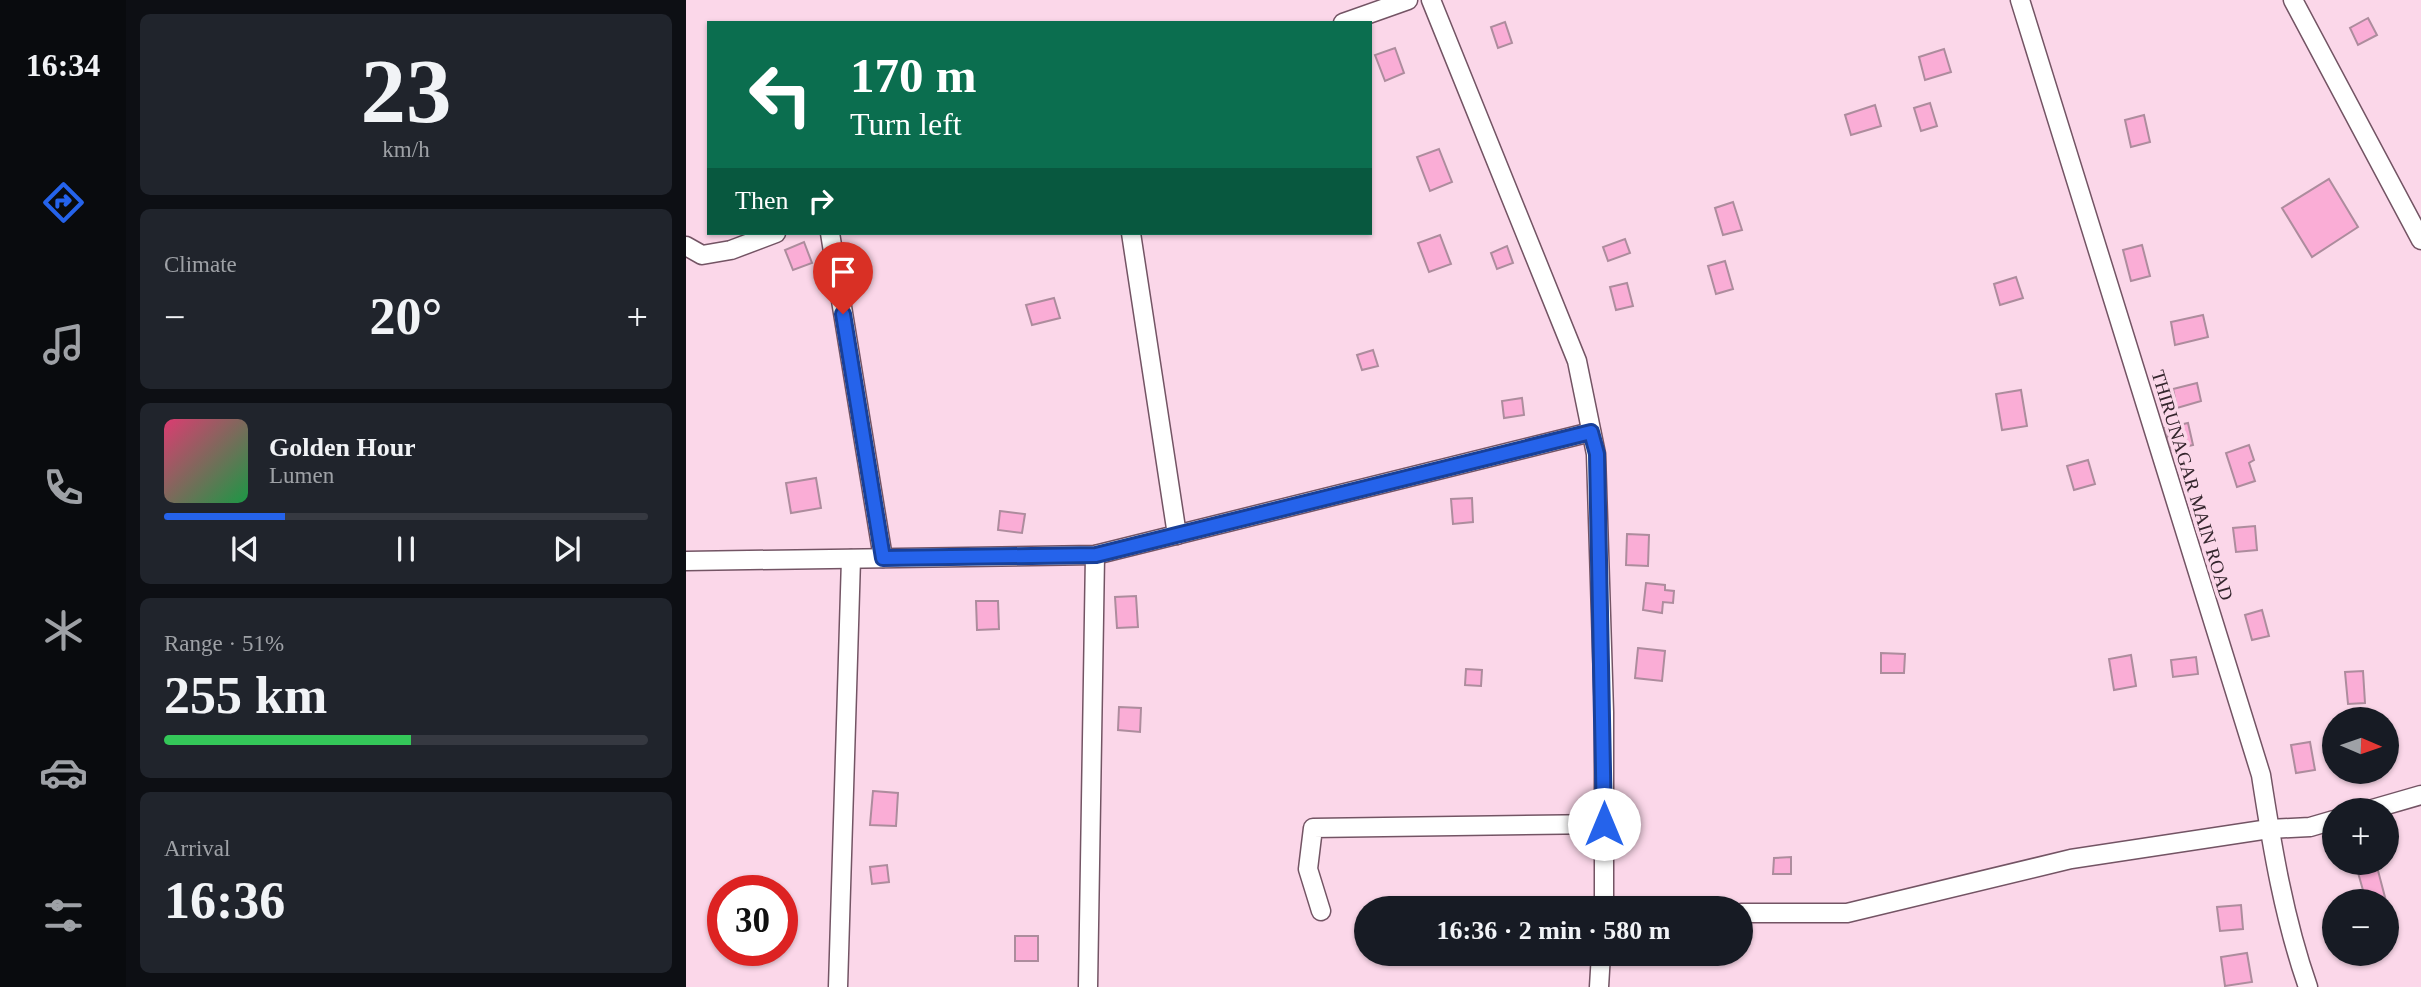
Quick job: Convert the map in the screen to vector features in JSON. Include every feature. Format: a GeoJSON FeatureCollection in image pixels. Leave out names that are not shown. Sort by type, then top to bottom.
{"type":"FeatureCollection","features":[{"type":"Feature","properties":{"kind":"street"},"geometry":{"type":"LineString","coordinates":[[1349,21],[1408,0]]}},
{"type":"Feature","properties":{"kind":"street"},"geometry":{"type":"LineString","coordinates":[[1431,0],[1577,361],[1597,454],[1604,896]]}},
{"type":"Feature","properties":{"kind":"street","name":"THIRUNAGAR MAIN ROAD"},"geometry":{"type":"LineString","coordinates":[[2020,0],[2261,775],[2269,829],[2297,956],[2308,987]]}},
{"type":"Feature","properties":{"kind":"street"},"geometry":{"type":"LineString","coordinates":[[2293,0],[2421,240]]}},
{"type":"Feature","properties":{"kind":"street"},"geometry":{"type":"LineString","coordinates":[[686,246],[702,255],[731,250],[771,235]]}},
{"type":"Feature","properties":{"kind":"street"},"geometry":{"type":"LineString","coordinates":[[830,235],[883,558]]}},
{"type":"Feature","properties":{"kind":"street"},"geometry":{"type":"LineString","coordinates":[[1131,235],[1177,535]]}},
{"type":"Feature","properties":{"kind":"street"},"geometry":{"type":"LineString","coordinates":[[686,561],[1096,555],[1591,432]]}},
{"type":"Feature","properties":{"kind":"street"},"geometry":{"type":"LineString","coordinates":[[1088,987],[1096,555]]}},
{"type":"Feature","properties":{"kind":"street"},"geometry":{"type":"LineString","coordinates":[[838,987],[851,559]]}},
{"type":"Feature","properties":{"kind":"street"},"geometry":{"type":"LineString","coordinates":[[2399,801],[2421,795]]}},
{"type":"Feature","properties":{"kind":"street"},"geometry":{"type":"LineString","coordinates":[[1321,911],[1308,869],[1313,828],[1489,828],[1604,824]]}},
{"type":"Feature","properties":{"kind":"street"},"geometry":{"type":"LineString","coordinates":[[1753,913],[1847,913],[2071,859],[2322,824]]}},
{"type":"Feature","properties":{"kind":"street"},"geometry":{"type":"LineString","coordinates":[[1599,987],[1600,966]]}},
{"type":"Feature","properties":{"kind":"building"},"geometry":{"type":"Polygon","coordinates":[[[2368,18],[2377,35],[2358,45],[2350,28],[2368,18]]]}},
{"type":"Feature","properties":{"kind":"building"},"geometry":{"type":"Polygon","coordinates":[[[1505,22],[1512,43],[1498,48],[1491,27],[1505,22]]]}},
{"type":"Feature","properties":{"kind":"building"},"geometry":{"type":"Polygon","coordinates":[[[1395,48],[1404,73],[1385,81],[1375,55],[1395,48]]]}},
{"type":"Feature","properties":{"kind":"building"},"geometry":{"type":"Polygon","coordinates":[[[1944,49],[1951,72],[1925,80],[1919,57],[1944,49]]]}},
{"type":"Feature","properties":{"kind":"building"},"geometry":{"type":"Polygon","coordinates":[[[1930,103],[1937,126],[1921,131],[1914,108],[1930,103]]]}},
{"type":"Feature","properties":{"kind":"building"},"geometry":{"type":"Polygon","coordinates":[[[1875,105],[1881,126],[1851,135],[1845,115],[1875,105]]]}},
{"type":"Feature","properties":{"kind":"building"},"geometry":{"type":"Polygon","coordinates":[[[2144,115],[2150,142],[2131,147],[2125,120],[2144,115]]]}},
{"type":"Feature","properties":{"kind":"building"},"geometry":{"type":"Polygon","coordinates":[[[1439,149],[1452,182],[1430,191],[1417,157],[1439,149]]]}},
{"type":"Feature","properties":{"kind":"building"},"geometry":{"type":"Polygon","coordinates":[[[2329,179],[2358,227],[2312,257],[2282,208],[2329,179]]]}},
{"type":"Feature","properties":{"kind":"building"},"geometry":{"type":"Polygon","coordinates":[[[1733,202],[1742,230],[1723,235],[1715,208],[1733,202]]]}},
{"type":"Feature","properties":{"kind":"building"},"geometry":{"type":"Polygon","coordinates":[[[1440,235],[1451,264],[1429,272],[1418,243],[1440,235]]]}},
{"type":"Feature","properties":{"kind":"building"},"geometry":{"type":"Polygon","coordinates":[[[1625,239],[1630,253],[1608,261],[1603,247],[1625,239]]]}},
{"type":"Feature","properties":{"kind":"building"},"geometry":{"type":"Polygon","coordinates":[[[804,242],[812,263],[793,270],[785,250],[804,242]]]}},
{"type":"Feature","properties":{"kind":"building"},"geometry":{"type":"Polygon","coordinates":[[[2142,245],[2150,276],[2131,281],[2123,250],[2142,245]]]}},
{"type":"Feature","properties":{"kind":"building"},"geometry":{"type":"Polygon","coordinates":[[[1507,246],[1513,263],[1497,269],[1491,253],[1507,246]]]}},
{"type":"Feature","properties":{"kind":"building"},"geometry":{"type":"Polygon","coordinates":[[[1725,261],[1733,289],[1716,294],[1708,266],[1725,261]]]}},
{"type":"Feature","properties":{"kind":"building"},"geometry":{"type":"Polygon","coordinates":[[[2016,277],[2023,298],[2000,305],[1994,284],[2016,277]]]}},
{"type":"Feature","properties":{"kind":"building"},"geometry":{"type":"Polygon","coordinates":[[[1627,283],[1633,306],[1616,310],[1610,287],[1627,283]]]}},
{"type":"Feature","properties":{"kind":"building"},"geometry":{"type":"Polygon","coordinates":[[[1054,298],[1060,318],[1032,325],[1026,305],[1054,298]]]}},
{"type":"Feature","properties":{"kind":"building"},"geometry":{"type":"Polygon","coordinates":[[[2203,315],[2208,337],[2175,345],[2171,322],[2203,315]]]}},
{"type":"Feature","properties":{"kind":"building"},"geometry":{"type":"Polygon","coordinates":[[[1373,350],[1378,366],[1362,370],[1357,355],[1373,350]]]}},
{"type":"Feature","properties":{"kind":"building"},"geometry":{"type":"Polygon","coordinates":[[[2197,383],[2201,401],[2177,408],[2173,389],[2197,383]]]}},
{"type":"Feature","properties":{"kind":"building"},"geometry":{"type":"Polygon","coordinates":[[[2021,390],[2027,426],[2002,430],[1996,394],[2021,390]]]}},
{"type":"Feature","properties":{"kind":"building"},"geometry":{"type":"Polygon","coordinates":[[[1522,398],[1524,415],[1504,418],[1502,401],[1522,398]]]}},
{"type":"Feature","properties":{"kind":"building"},"geometry":{"type":"Polygon","coordinates":[[[2188,423],[2193,445],[2172,450],[2165,428],[2188,423]]]}},
{"type":"Feature","properties":{"kind":"building"},"geometry":{"type":"Polygon","coordinates":[[[2249,445],[2254,460],[2249,463],[2255,481],[2237,487],[2226,453],[2249,445]]]}},
{"type":"Feature","properties":{"kind":"building"},"geometry":{"type":"Polygon","coordinates":[[[2088,460],[2095,484],[2074,490],[2067,466],[2088,460]]]}},
{"type":"Feature","properties":{"kind":"building"},"geometry":{"type":"Polygon","coordinates":[[[816,478],[821,508],[791,513],[786,483],[816,478]]]}},
{"type":"Feature","properties":{"kind":"building"},"geometry":{"type":"Polygon","coordinates":[[[1472,498],[1473,522],[1453,524],[1451,499],[1472,498]]]}},
{"type":"Feature","properties":{"kind":"building"},"geometry":{"type":"Polygon","coordinates":[[[1000,511],[1025,514],[1022,533],[998,530],[1000,511]]]}},
{"type":"Feature","properties":{"kind":"building"},"geometry":{"type":"Polygon","coordinates":[[[2255,526],[2257,550],[2236,552],[2233,528],[2255,526]]]}},
{"type":"Feature","properties":{"kind":"building"},"geometry":{"type":"Polygon","coordinates":[[[1627,534],[1649,535],[1648,566],[1626,565],[1627,534]]]}},
{"type":"Feature","properties":{"kind":"building"},"geometry":{"type":"Polygon","coordinates":[[[1646,583],[1665,585],[1665,590],[1674,591],[1673,603],[1663,602],[1662,613],[1643,610],[1646,583]]]}},
{"type":"Feature","properties":{"kind":"building"},"geometry":{"type":"Polygon","coordinates":[[[1136,596],[1138,627],[1117,628],[1115,597],[1136,596]]]}},
{"type":"Feature","properties":{"kind":"building"},"geometry":{"type":"Polygon","coordinates":[[[976,601],[998,601],[999,629],[977,630],[976,601]]]}},
{"type":"Feature","properties":{"kind":"building"},"geometry":{"type":"Polygon","coordinates":[[[2262,610],[2269,636],[2252,640],[2245,615],[2262,610]]]}},
{"type":"Feature","properties":{"kind":"building"},"geometry":{"type":"Polygon","coordinates":[[[1638,648],[1665,651],[1662,681],[1635,678],[1638,648]]]}},
{"type":"Feature","properties":{"kind":"building"},"geometry":{"type":"Polygon","coordinates":[[[1881,653],[1905,654],[1904,673],[1881,673],[1881,653]]]}},
{"type":"Feature","properties":{"kind":"building"},"geometry":{"type":"Polygon","coordinates":[[[2131,655],[2136,686],[2114,690],[2109,659],[2131,655]]]}},
{"type":"Feature","properties":{"kind":"building"},"geometry":{"type":"Polygon","coordinates":[[[2196,657],[2198,674],[2173,677],[2171,660],[2196,657]]]}},
{"type":"Feature","properties":{"kind":"building"},"geometry":{"type":"Polygon","coordinates":[[[1466,669],[1482,670],[1481,686],[1465,685],[1466,669]]]}},
{"type":"Feature","properties":{"kind":"building"},"geometry":{"type":"Polygon","coordinates":[[[2363,671],[2365,703],[2348,704],[2345,672],[2363,671]]]}},
{"type":"Feature","properties":{"kind":"building"},"geometry":{"type":"Polygon","coordinates":[[[1119,707],[1141,708],[1140,732],[1118,730],[1119,707]]]}},
{"type":"Feature","properties":{"kind":"building"},"geometry":{"type":"Polygon","coordinates":[[[2310,742],[2315,770],[2296,773],[2291,745],[2310,742]]]}},
{"type":"Feature","properties":{"kind":"building"},"geometry":{"type":"Polygon","coordinates":[[[873,791],[898,793],[896,826],[870,825],[873,791]]]}},
{"type":"Feature","properties":{"kind":"building"},"geometry":{"type":"Polygon","coordinates":[[[1791,857],[1791,874],[1773,874],[1774,858],[1791,857]]]}},
{"type":"Feature","properties":{"kind":"building"},"geometry":{"type":"Polygon","coordinates":[[[887,865],[889,882],[872,884],[870,867],[887,865]]]}},
{"type":"Feature","properties":{"kind":"building"},"geometry":{"type":"Polygon","coordinates":[[[2359,875],[2379,875],[2383,889],[2363,889],[2359,875]]]}},
{"type":"Feature","properties":{"kind":"building"},"geometry":{"type":"Polygon","coordinates":[[[2241,905],[2243,929],[2220,931],[2217,907],[2241,905]]]}},
{"type":"Feature","properties":{"kind":"building"},"geometry":{"type":"Polygon","coordinates":[[[1015,936],[1038,936],[1038,961],[1015,961],[1015,936]]]}},
{"type":"Feature","properties":{"kind":"building"},"geometry":{"type":"Polygon","coordinates":[[[2247,953],[2252,982],[2225,986],[2221,957],[2247,953]]]}},
{"type":"Feature","properties":{"kind":"route"},"geometry":{"type":"LineString","coordinates":[[843,314],[883,558],[1096,555],[1591,432],[1597,454],[1604,712],[1604,824]]}}]}
